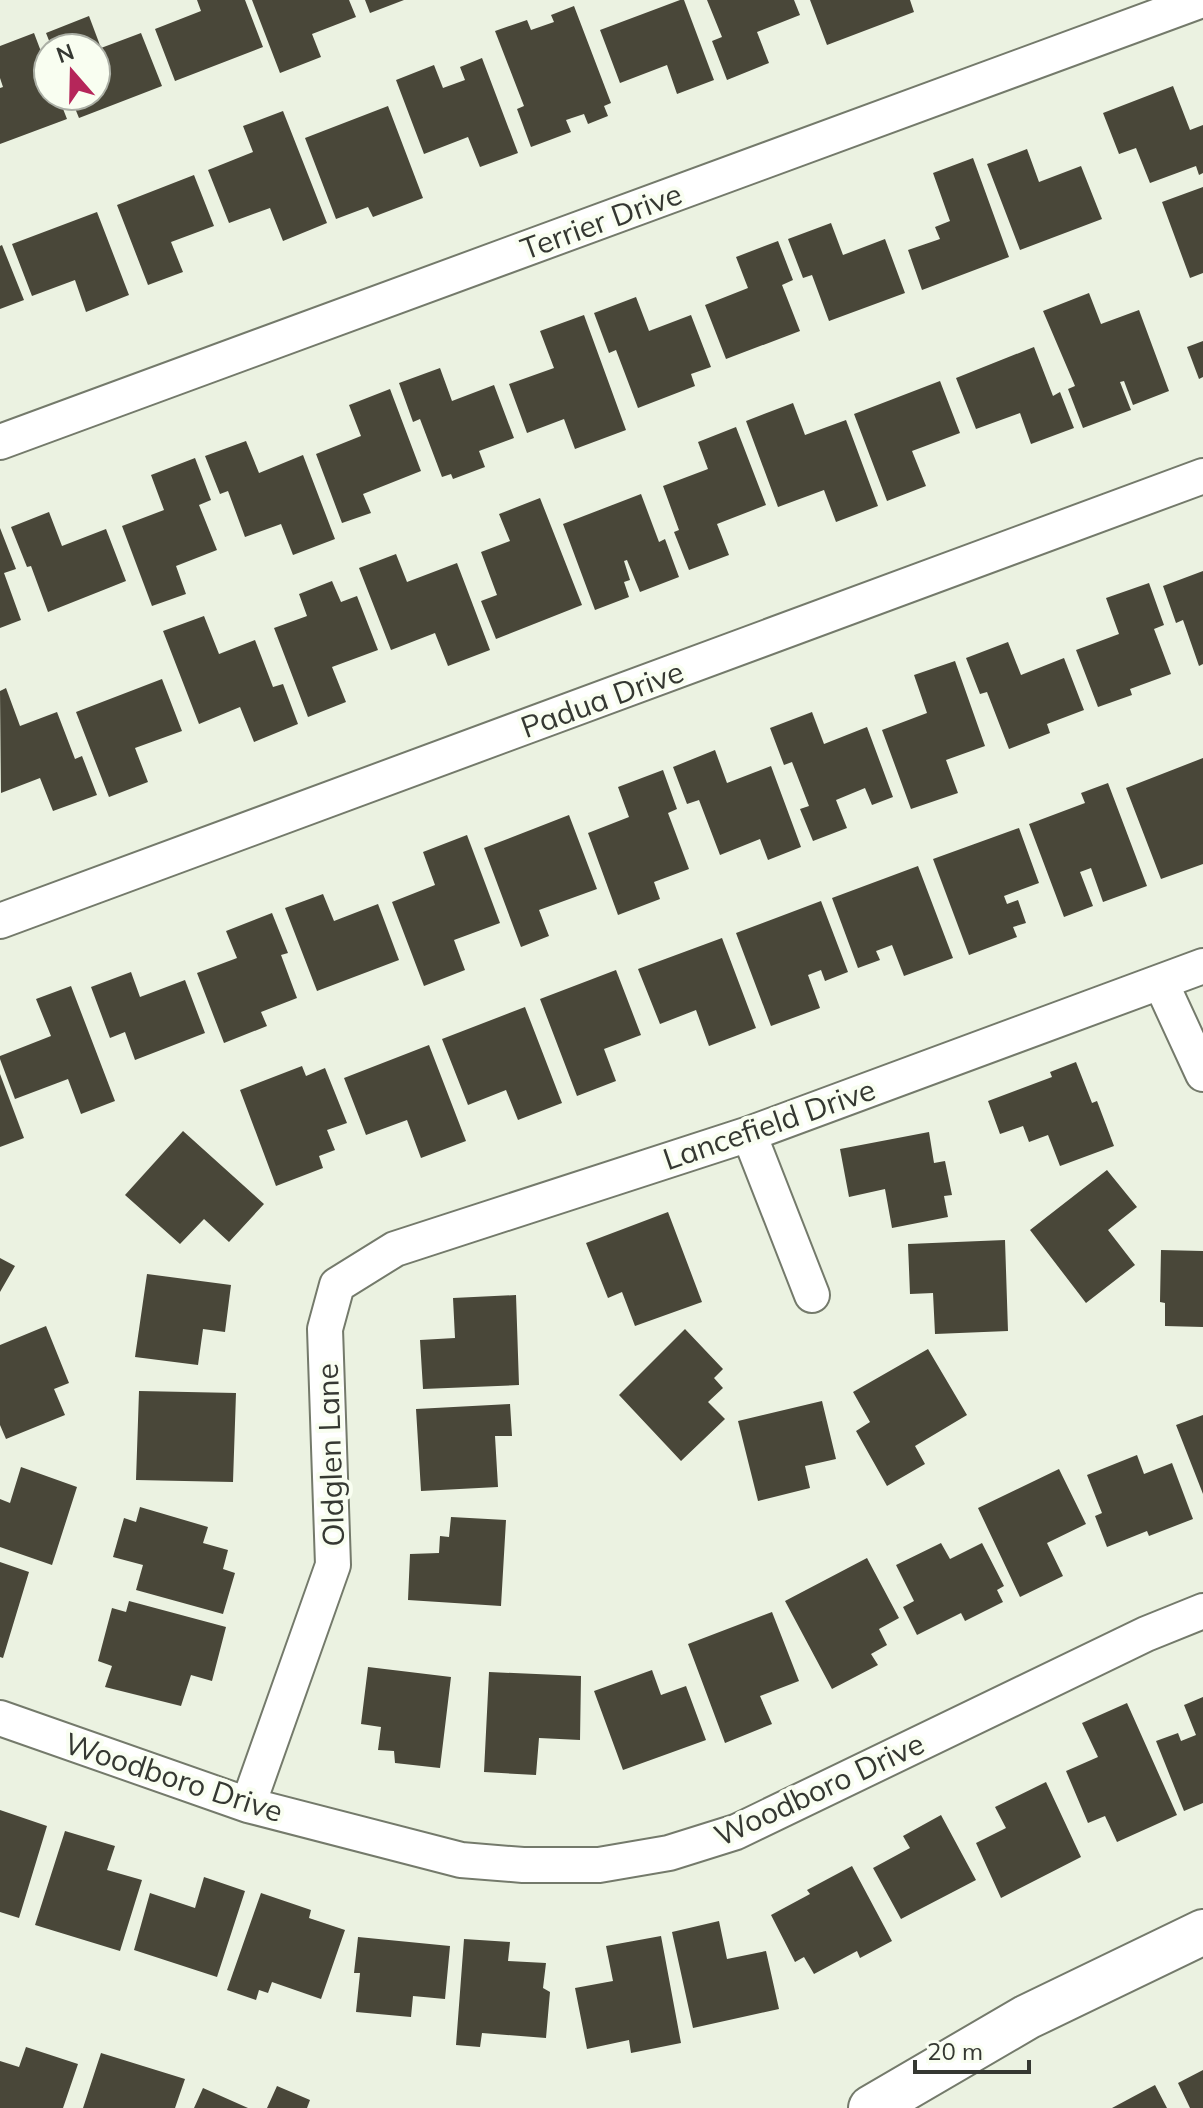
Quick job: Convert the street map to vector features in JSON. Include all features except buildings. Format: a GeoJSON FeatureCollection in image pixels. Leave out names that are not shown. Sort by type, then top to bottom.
{"type":"FeatureCollection","features":[{"type":"Feature","properties":{"kind":"street","name":"Terrier Drive"},"geometry":{"type":"LineString","coordinates":[[0,442],[1202,0]]}},
{"type":"Feature","properties":{"kind":"street","name":"Padua Drive"},"geometry":{"type":"LineString","coordinates":[[0,921],[1203,476]]}},
{"type":"Feature","properties":{"kind":"street","name":"Lancefield Drive"},"geometry":{"type":"LineString","coordinates":[[337,1285],[395,1249],[749,1134],[1203,966]]}},
{"type":"Feature","properties":{"kind":"street"},"geometry":{"type":"LineString","coordinates":[[1161,983],[1203,1074]]}},
{"type":"Feature","properties":{"kind":"street"},"geometry":{"type":"LineString","coordinates":[[749,1134],[812,1295]]}},
{"type":"Feature","properties":{"kind":"street","name":"Oldglen Lane"},"geometry":{"type":"LineString","coordinates":[[248,1805],[333,1565],[325,1329],[337,1285]]}},
{"type":"Feature","properties":{"kind":"street","name":"Woodboro Drive"},"geometry":{"type":"LineString","coordinates":[[0,1718],[248,1805],[461,1860],[523,1865],[599,1865],[669,1853],[736,1832],[1146,1634],[1203,1611]]}},
{"type":"Feature","properties":{"kind":"street"},"geometry":{"type":"LineString","coordinates":[[871,2108],[1027,2017],[1203,1932]]}}]}
